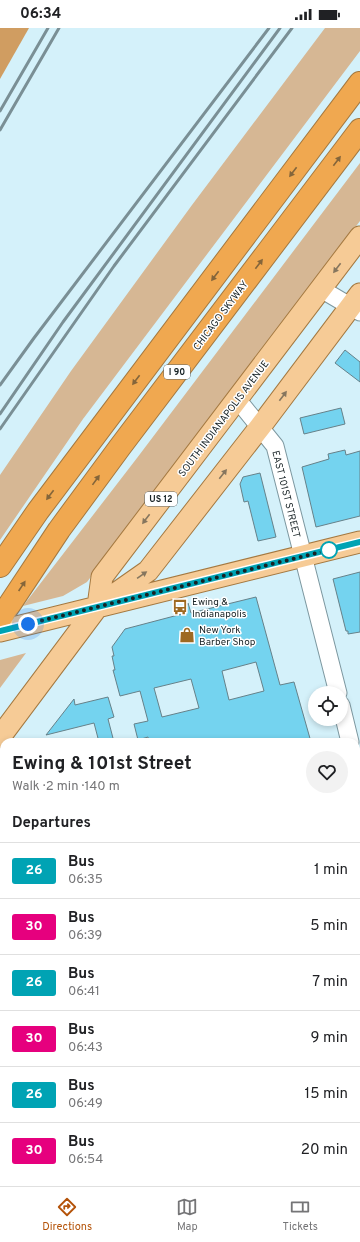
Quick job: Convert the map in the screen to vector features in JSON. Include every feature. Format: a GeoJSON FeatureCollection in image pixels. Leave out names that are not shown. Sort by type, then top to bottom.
{"type":"FeatureCollection","features":[{"type":"Feature","properties":{"kind":"highway","name":"I 90"},"geometry":{"type":"LineString","coordinates":[[0,566],[43,504],[360,83]]}},
{"type":"Feature","properties":{"kind":"highway","name":"CHICAGO SKYWAY"},"geometry":{"type":"LineString","coordinates":[[0,619],[59,530],[120,446],[360,130]]}},
{"type":"Feature","properties":{"kind":"main road","name":"SOUTH INDIANAPOLIS AVENUE"},"geometry":{"type":"LineString","coordinates":[[98,606],[102,577],[360,237]]}},
{"type":"Feature","properties":{"kind":"main road","name":"SOUTH INDIANAPOLIS AVENUE"},"geometry":{"type":"LineString","coordinates":[[0,737],[98,606],[148,571],[357,304]]}},
{"type":"Feature","properties":{"kind":"main road"},"geometry":{"type":"LineString","coordinates":[[0,631],[360,542]]}},
{"type":"Feature","properties":{"kind":"street"},"geometry":{"type":"LineString","coordinates":[[321,289],[357,304]]}},
{"type":"Feature","properties":{"kind":"street","name":"EAST 101ST STREET"},"geometry":{"type":"LineString","coordinates":[[237,399],[275,446],[336,686]]}},
{"type":"Feature","properties":{"kind":"street"},"geometry":{"type":"LineString","coordinates":[[346,726],[349,738]]}},
{"type":"Feature","properties":{"kind":"shaded area"},"geometry":{"type":"Polygon","coordinates":[[[0,28],[29,28],[0,79],[0,28]]]}},
{"type":"Feature","properties":{"kind":"shaded area"},"geometry":{"type":"Polygon","coordinates":[[[325,28],[360,28],[360,51],[83,419],[0,540],[0,475],[71,371],[192,205],[325,28]]]}},
{"type":"Feature","properties":{"kind":"shaded area"},"geometry":{"type":"Polygon","coordinates":[[[360,163],[360,221],[87,582],[63,596],[23,606],[137,458],[360,163]]]}},
{"type":"Feature","properties":{"kind":"shaded area"},"geometry":{"type":"Polygon","coordinates":[[[26,653],[0,688],[0,660],[26,653]]]}},
{"type":"Feature","properties":{"kind":"building"},"geometry":{"type":"Polygon","coordinates":[[[345,350],[360,362],[360,382],[335,363],[345,350]]]}},
{"type":"Feature","properties":{"kind":"building"},"geometry":{"type":"Polygon","coordinates":[[[341,408],[345,424],[304,434],[300,418],[341,408]]]}},
{"type":"Feature","properties":{"kind":"building"},"geometry":{"type":"Polygon","coordinates":[[[345,450],[346,455],[360,451],[360,516],[316,527],[302,467],[329,459],[328,454],[345,450]]]}},
{"type":"Feature","properties":{"kind":"building"},"geometry":{"type":"Polygon","coordinates":[[[260,473],[276,537],[258,541],[248,501],[244,502],[240,484],[243,477],[260,473]]]}},
{"type":"Feature","properties":{"kind":"building"},"geometry":{"type":"Polygon","coordinates":[[[360,572],[360,632],[348,634],[333,579],[360,572]]]}},
{"type":"Feature","properties":{"kind":"building"},"geometry":{"type":"Polygon","coordinates":[[[256,597],[280,685],[294,682],[310,738],[138,738],[134,724],[148,721],[140,691],[120,696],[113,670],[115,670],[112,647],[125,629],[182,614],[188,603],[191,613],[256,597]],[[256,662],[222,671],[229,700],[264,691],[256,662]],[[191,679],[154,688],[162,717],[199,708],[191,679]]]}},
{"type":"Feature","properties":{"kind":"building"},"geometry":{"type":"Polygon","coordinates":[[[108,697],[114,717],[108,719],[113,738],[98,738],[94,723],[46,735],[74,699],[75,705],[108,697]]]}},
{"type":"Feature","properties":{"kind":"railway"},"geometry":{"type":"LineString","coordinates":[[0,111],[48,28]]}},
{"type":"Feature","properties":{"kind":"railway"},"geometry":{"type":"LineString","coordinates":[[0,130],[59,28]]}},
{"type":"Feature","properties":{"kind":"railway"},"geometry":{"type":"LineString","coordinates":[[0,385],[269,28]]}},
{"type":"Feature","properties":{"kind":"railway"},"geometry":{"type":"LineString","coordinates":[[0,414],[63,322],[280,28]]}},
{"type":"Feature","properties":{"kind":"railway"},"geometry":{"type":"LineString","coordinates":[[0,429],[114,266],[292,28]]}},
{"type":"Feature","properties":{"kind":"bus line","name":"26"},"geometry":{"type":"LineString","coordinates":[[0,631],[360,542]]}},
{"type":"Feature","properties":{"kind":"place","name":"Ewing & Indianapolis"},"geometry":{"type":"Point","coordinates":[180,607]}},
{"type":"Feature","properties":{"kind":"place","name":"New York Barber Shop"},"geometry":{"type":"Point","coordinates":[187,635]}},
{"type":"Feature","properties":{"kind":"route"},"geometry":{"type":"LineString","coordinates":[[28,624],[329,550]]}}]}
